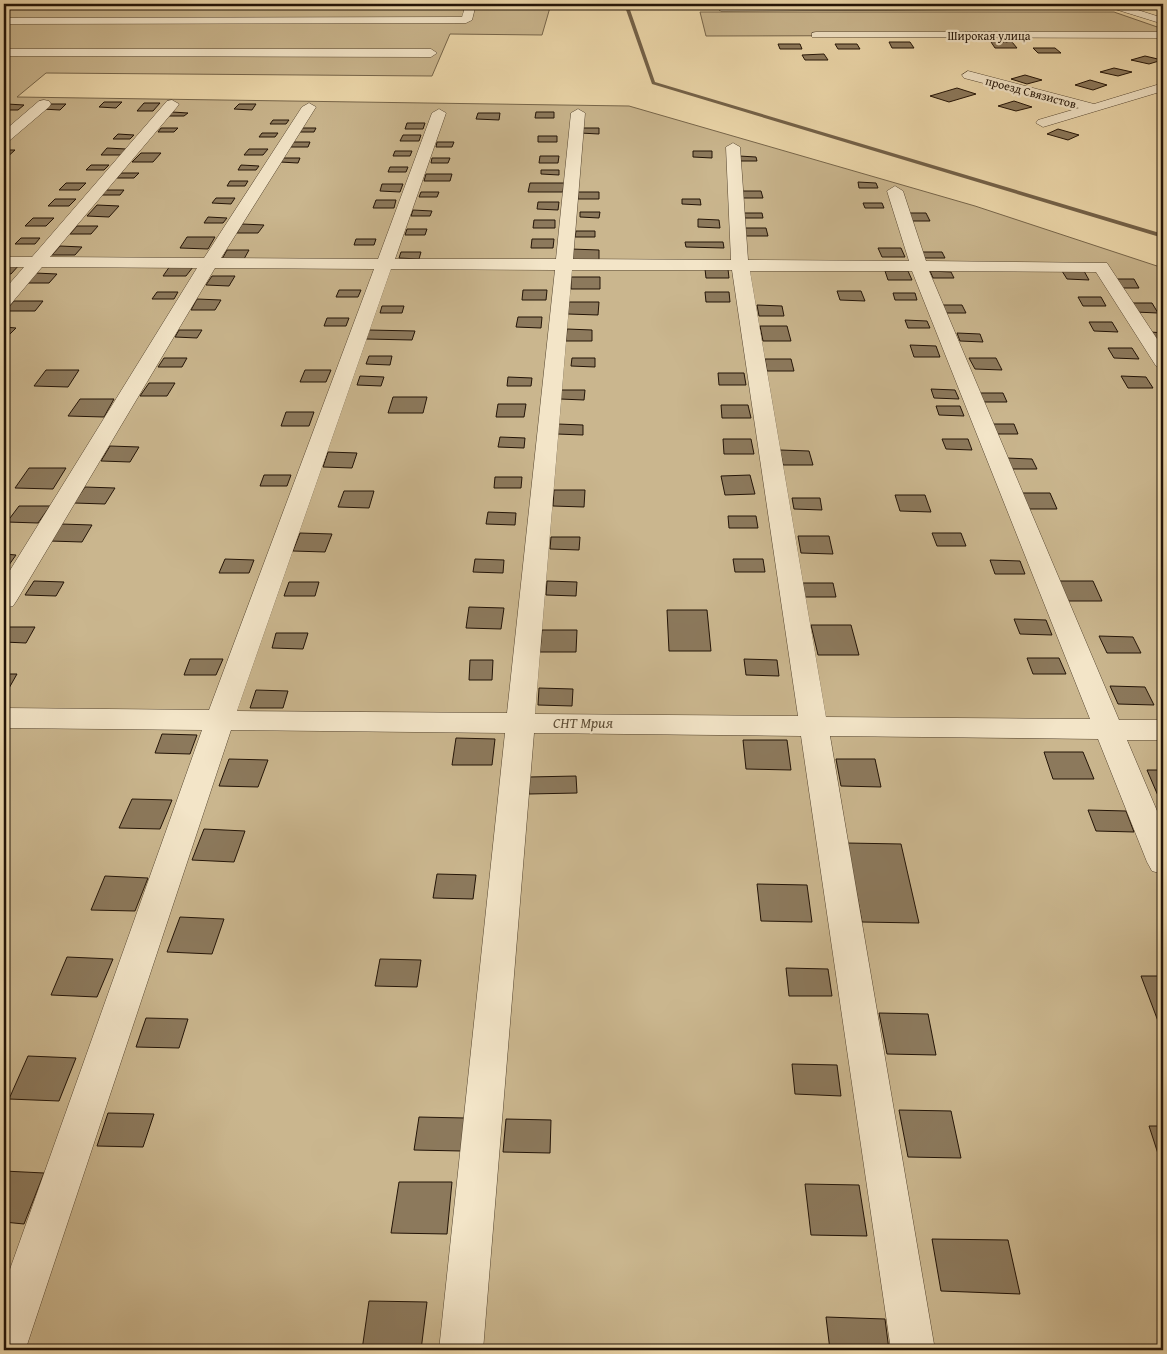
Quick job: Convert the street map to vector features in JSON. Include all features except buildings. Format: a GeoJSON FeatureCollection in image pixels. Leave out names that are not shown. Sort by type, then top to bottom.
{"type":"FeatureCollection","features":[{"type":"Feature","properties":{"kind":"street"},"geometry":{"type":"LineString","coordinates":[[7,21],[352,22],[466,20],[471,4]]}},
{"type":"Feature","properties":{"kind":"street","name":"Широкая улица"},"geometry":{"type":"LineString","coordinates":[[721,8],[1071,4]]}},
{"type":"Feature","properties":{"kind":"street"},"geometry":{"type":"LineString","coordinates":[[1109,4],[1163,21]]}},
{"type":"Feature","properties":{"kind":"street"},"geometry":{"type":"LineString","coordinates":[[1145,4],[1163,9]]}},
{"type":"Feature","properties":{"kind":"street"},"geometry":{"type":"LineString","coordinates":[[7,21],[25,10]]}},
{"type":"Feature","properties":{"kind":"street"},"geometry":{"type":"LineString","coordinates":[[126,21],[138,10]]}},
{"type":"Feature","properties":{"kind":"street"},"geometry":{"type":"LineString","coordinates":[[239,22],[248,10]]}},
{"type":"Feature","properties":{"kind":"street"},"geometry":{"type":"LineString","coordinates":[[352,22],[359,10]]}},
{"type":"Feature","properties":{"kind":"street","name":"Широкая улица"},"geometry":{"type":"LineString","coordinates":[[816,35],[1163,35]]}},
{"type":"Feature","properties":{"kind":"street"},"geometry":{"type":"LineString","coordinates":[[4,52],[431,53]]}},
{"type":"Feature","properties":{"kind":"street","name":"проезд Связистов"},"geometry":{"type":"LineString","coordinates":[[968,75],[1095,108]]}},
{"type":"Feature","properties":{"kind":"street"},"geometry":{"type":"LineString","coordinates":[[1043,123],[1163,87]]}},
{"type":"Feature","properties":{"kind":"street"},"geometry":{"type":"LineString","coordinates":[[1140,95],[1155,101]]}},
{"type":"Feature","properties":{"kind":"street"},"geometry":{"type":"LineString","coordinates":[[4,138],[44,104]]}},
{"type":"Feature","properties":{"kind":"street"},"geometry":{"type":"LineString","coordinates":[[4,301],[172,104]]}},
{"type":"Feature","properties":{"kind":"street"},"geometry":{"type":"LineString","coordinates":[[4,600],[209,263],[309,107]]}},
{"type":"Feature","properties":{"kind":"street"},"geometry":{"type":"LineString","coordinates":[[4,1348],[220,719],[439,113]]}},
{"type":"Feature","properties":{"kind":"street"},"geometry":{"type":"LineString","coordinates":[[461,1350],[562,265],[578,113]]}},
{"type":"Feature","properties":{"kind":"street"},"geometry":{"type":"LineString","coordinates":[[733,147],[740,265],[913,1350]]}},
{"type":"Feature","properties":{"kind":"street"},"geometry":{"type":"LineString","coordinates":[[895,191],[919,268],[1163,862]]}},
{"type":"Feature","properties":{"kind":"street"},"geometry":{"type":"LineString","coordinates":[[4,262],[740,265],[919,268],[1101,267],[1163,362]]}},
{"type":"Feature","properties":{"kind":"street"},"geometry":{"type":"LineString","coordinates":[[4,718],[1163,730]]}},
{"type":"Feature","properties":{"kind":"green space","name":"СНТ Мрия"},"geometry":{"type":"Polygon","coordinates":[[[4,4],[551,4],[542,35],[450,34],[432,76],[46,73],[17,97],[629,106],[975,206],[1163,268],[1163,1350],[4,1350],[4,4]]]}},
{"type":"Feature","properties":{"kind":"green space"},"geometry":{"type":"Polygon","coordinates":[[[700,12],[1114,12],[1163,29],[1163,35],[706,36],[700,12]]]}},
{"type":"Feature","properties":{"kind":"waterway"},"geometry":{"type":"LineString","coordinates":[[626,4],[653,83],[1163,236]]}}]}
